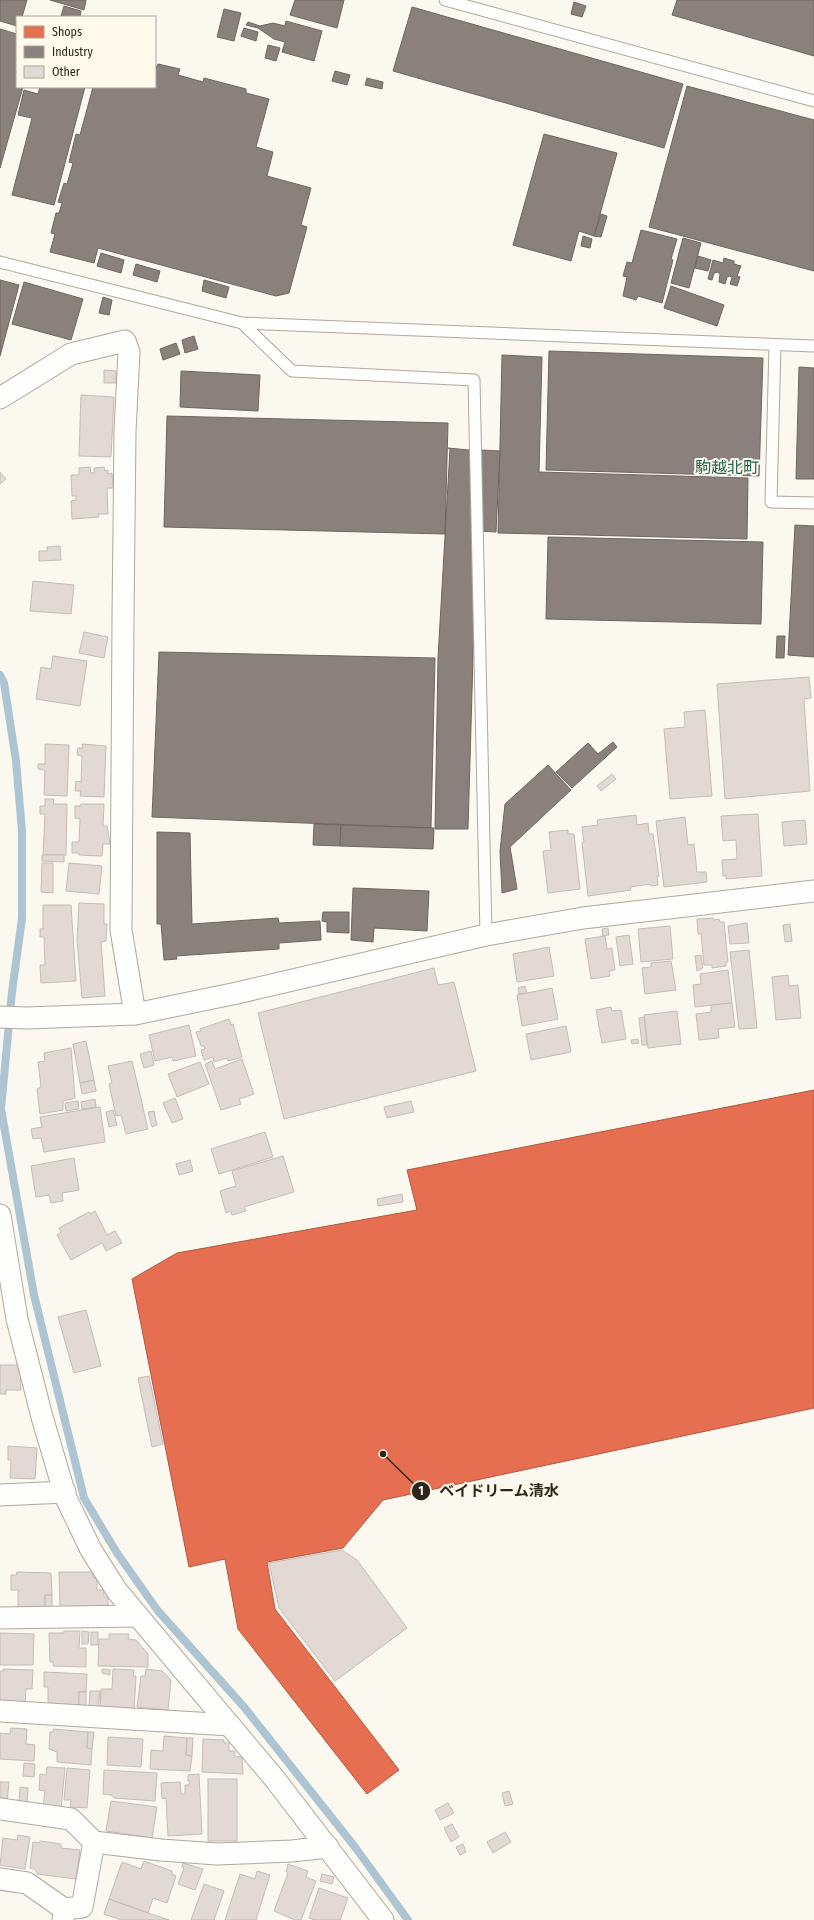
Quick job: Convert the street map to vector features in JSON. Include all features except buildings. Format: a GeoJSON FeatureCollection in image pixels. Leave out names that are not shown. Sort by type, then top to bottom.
{"type":"FeatureCollection","features":[{"type":"Feature","properties":{"kind":"street"},"geometry":{"type":"LineString","coordinates":[[0,398],[71,354],[125,341],[128,352],[125,431],[122,620],[121,930],[135,1014]]}},
{"type":"Feature","properties":{"kind":"street"},"geometry":{"type":"LineString","coordinates":[[0,1017],[27,1018],[135,1014],[237,994],[486,935],[583,918],[814,891]]}},
{"type":"Feature","properties":{"kind":"street"},"geometry":{"type":"LineString","coordinates":[[0,1215],[17,1319],[42,1417],[65,1492],[91,1550],[117,1591],[274,1778],[383,1920]]}},
{"type":"Feature","properties":{"kind":"street"},"geometry":{"type":"LineString","coordinates":[[0,1495],[65,1492]]}},
{"type":"Feature","properties":{"kind":"street"},"geometry":{"type":"LineString","coordinates":[[0,1618],[137,1616]]}},
{"type":"Feature","properties":{"kind":"street"},"geometry":{"type":"LineString","coordinates":[[0,1711],[230,1725]]}},
{"type":"Feature","properties":{"kind":"street"},"geometry":{"type":"LineString","coordinates":[[0,1809],[70,1819],[94,1842],[161,1850],[217,1854],[292,1851],[328,1847]]}},
{"type":"Feature","properties":{"kind":"street"},"geometry":{"type":"LineString","coordinates":[[0,1879],[27,1883],[64,1914],[82,1907],[94,1842]]}},
{"type":"Feature","properties":{"kind":"lane"},"geometry":{"type":"LineString","coordinates":[[445,0],[814,101]]}},
{"type":"Feature","properties":{"kind":"lane"},"geometry":{"type":"LineString","coordinates":[[0,262],[242,323],[814,346]]}},
{"type":"Feature","properties":{"kind":"lane"},"geometry":{"type":"LineString","coordinates":[[242,323],[292,371],[474,380],[486,935]]}},
{"type":"Feature","properties":{"kind":"lane"},"geometry":{"type":"LineString","coordinates":[[775,345],[771,502],[814,503]]}},
{"type":"Feature","properties":{"kind":"waterway"},"geometry":{"type":"LineString","coordinates":[[0,675],[4,683],[16,761],[22,831],[22,918],[12,992],[1,1109],[34,1295],[84,1498],[117,1553],[158,1611],[244,1707],[355,1847],[408,1920]]}},
{"type":"Feature","properties":{"kind":"place","name":"ベイドリーム清水"},"geometry":{"type":"Point","coordinates":[383,1454]}},
{"type":"Feature","properties":{"kind":"district","name":"駒越北町"},"geometry":{"type":"Point","coordinates":[727,467]}}]}
